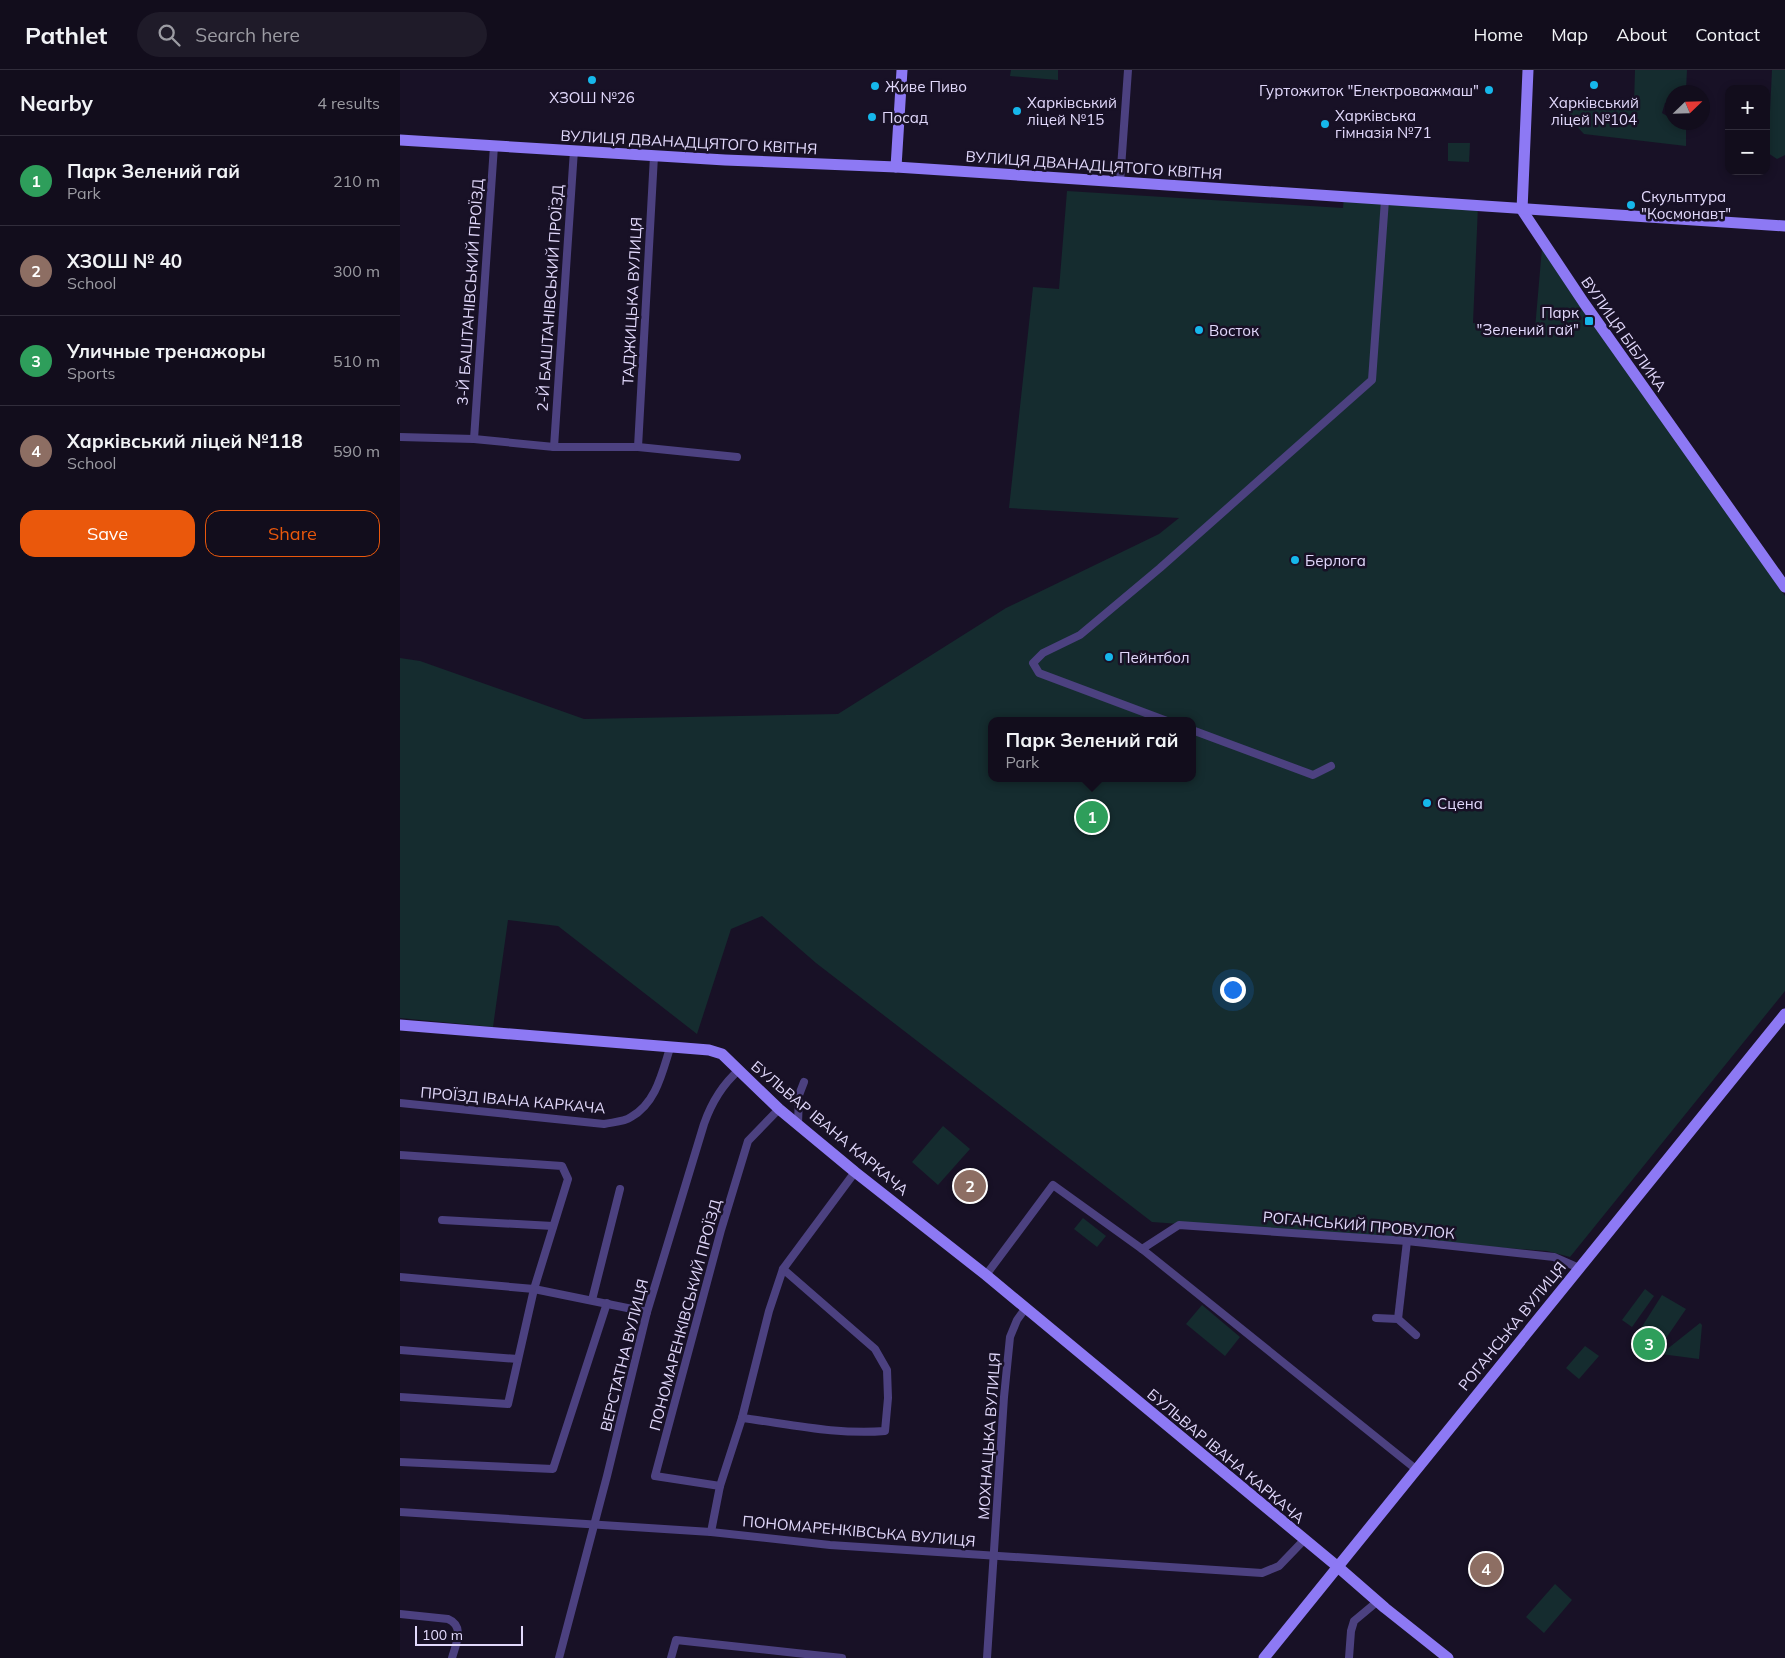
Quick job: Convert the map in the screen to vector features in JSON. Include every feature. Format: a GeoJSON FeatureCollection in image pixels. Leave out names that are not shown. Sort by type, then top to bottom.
{"type":"FeatureCollection","features":[{"type":"Feature","properties":{"kind":"street"},"geometry":{"type":"LineString","coordinates":[[896,167],[902,70]]}},
{"type":"Feature","properties":{"kind":"street"},"geometry":{"type":"LineString","coordinates":[[1120,182],[1128,70]]}},
{"type":"Feature","properties":{"kind":"street"},"geometry":{"type":"LineString","coordinates":[[1522,210],[1528,70]]}},
{"type":"Feature","properties":{"kind":"street","name":"ВУЛИЦЯ ДВАНАДЦЯТОГО КВІТНЯ"},"geometry":{"type":"LineString","coordinates":[[400,140],[654,156],[896,167],[1785,226]]}},
{"type":"Feature","properties":{"kind":"street","name":"3-Й БАШТАНІВСЬКИЙ ПРОЇЗД"},"geometry":{"type":"LineString","coordinates":[[474,440],[494,146]]}},
{"type":"Feature","properties":{"kind":"street","name":"2-Й БАШТАНІВСЬКИЙ ПРОЇЗД"},"geometry":{"type":"LineString","coordinates":[[554,447],[574,150]]}},
{"type":"Feature","properties":{"kind":"street","name":"ТАДЖИЦЬКА ВУЛИЦЯ"},"geometry":{"type":"LineString","coordinates":[[638,447],[654,156]]}},
{"type":"Feature","properties":{"kind":"street"},"geometry":{"type":"LineString","coordinates":[[1156,717],[1039,673],[1033,663],[1043,653],[1080,635],[1160,568],[1372,380],[1382,264],[1385,200]]}},
{"type":"Feature","properties":{"kind":"street","name":"ВУЛИЦЯ БІБЛИКА"},"geometry":{"type":"LineString","coordinates":[[1522,210],[1589,312],[1785,587]]}},
{"type":"Feature","properties":{"kind":"street"},"geometry":{"type":"LineString","coordinates":[[400,437],[474,440],[554,447],[638,447],[736,457]]}},
{"type":"Feature","properties":{"kind":"street"},"geometry":{"type":"LineString","coordinates":[[1196,731],[1313,775],[1331,766]]}},
{"type":"Feature","properties":{"kind":"street","name":"РОГАНСЬКА ВУЛИЦЯ"},"geometry":{"type":"LineString","coordinates":[[1264,1658],[1785,1014]]}},
{"type":"Feature","properties":{"kind":"street"},"geometry":{"type":"LineString","coordinates":[[1774,1028],[1785,1019]]}},
{"type":"Feature","properties":{"kind":"street","name":"БУЛЬВАР ІВАНА КАРКАЧА"},"geometry":{"type":"LineString","coordinates":[[400,1025],[709,1050],[722,1054],[780,1109],[855,1172],[986,1276],[1448,1658]]}},
{"type":"Feature","properties":{"kind":"street","name":"ПРОЇЗД ІВАНА КАРКАЧА"},"geometry":{"type":"LineString","coordinates":[[400,1103],[604,1124],[630,1118],[644,1107],[656,1090],[670,1048]]}},
{"type":"Feature","properties":{"kind":"street","name":"ВЕРСТАТНА ВУЛИЦЯ"},"geometry":{"type":"LineString","coordinates":[[559,1658],[647,1312],[709,1110],[732,1076],[739,1070]]}},
{"type":"Feature","properties":{"kind":"street"},"geometry":{"type":"LineString","coordinates":[[798,1124],[799,1095],[804,1082]]}},
{"type":"Feature","properties":{"kind":"street","name":"ПОНОМАРЕНКІВСЬКИЙ ПРОЇЗД"},"geometry":{"type":"LineString","coordinates":[[720,1486],[655,1476],[721,1230],[748,1141],[780,1109]]}},
{"type":"Feature","properties":{"kind":"street"},"geometry":{"type":"LineString","coordinates":[[400,1155],[562,1166],[568,1179],[534,1289],[508,1404],[400,1397]]}},
{"type":"Feature","properties":{"kind":"street"},"geometry":{"type":"LineString","coordinates":[[710,1532],[720,1486],[742,1418],[769,1310],[783,1269],[855,1172]]}},
{"type":"Feature","properties":{"kind":"street"},"geometry":{"type":"LineString","coordinates":[[986,1276],[1053,1185],[1142,1249],[1416,1470]]}},
{"type":"Feature","properties":{"kind":"street"},"geometry":{"type":"LineString","coordinates":[[592,1300],[620,1189]]}},
{"type":"Feature","properties":{"kind":"street"},"geometry":{"type":"LineString","coordinates":[[442,1220],[554,1226]]}},
{"type":"Feature","properties":{"kind":"street","name":"РОГАНСЬКИЙ ПРОВУЛОК"},"geometry":{"type":"LineString","coordinates":[[1142,1249],[1178,1224],[1407,1241],[1554,1257],[1578,1268]]}},
{"type":"Feature","properties":{"kind":"street"},"geometry":{"type":"LineString","coordinates":[[1398,1319],[1407,1241]]}},
{"type":"Feature","properties":{"kind":"street"},"geometry":{"type":"LineString","coordinates":[[742,1418],[838,1431],[867,1433],[885,1431],[888,1398],[887,1370],[875,1349],[783,1269]]}},
{"type":"Feature","properties":{"kind":"street"},"geometry":{"type":"LineString","coordinates":[[400,1277],[534,1289],[647,1312]]}},
{"type":"Feature","properties":{"kind":"street"},"geometry":{"type":"LineString","coordinates":[[400,1462],[553,1469],[607,1303]]}},
{"type":"Feature","properties":{"kind":"street","name":"МОХНАЦЬКА ВУЛИЦЯ"},"geometry":{"type":"LineString","coordinates":[[988,1658],[1003,1406],[1010,1337],[1017,1320],[1025,1309]]}},
{"type":"Feature","properties":{"kind":"street"},"geometry":{"type":"LineString","coordinates":[[1376,1318],[1398,1319],[1416,1335]]}},
{"type":"Feature","properties":{"kind":"street"},"geometry":{"type":"LineString","coordinates":[[400,1350],[518,1359]]}},
{"type":"Feature","properties":{"kind":"street","name":"ПОНОМАРЕНКІВСЬКА ВУЛИЦЯ"},"geometry":{"type":"LineString","coordinates":[[400,1512],[710,1532],[830,1545],[1262,1573],[1279,1566],[1304,1540]]}},
{"type":"Feature","properties":{"kind":"street"},"geometry":{"type":"LineString","coordinates":[[1349,1658],[1351,1631],[1354,1622],[1378,1601]]}},
{"type":"Feature","properties":{"kind":"street"},"geometry":{"type":"LineString","coordinates":[[400,1614],[455,1621],[459,1627],[452,1658]]}},
{"type":"Feature","properties":{"kind":"street"},"geometry":{"type":"LineString","coordinates":[[671,1658],[676,1640],[842,1658]]}},
{"type":"Feature","properties":{"kind":"green space"},"geometry":{"type":"Polygon","coordinates":[[[1011,70],[1058,70],[1058,80],[1010,76],[1011,70]]]}},
{"type":"Feature","properties":{"kind":"green space"},"geometry":{"type":"Polygon","coordinates":[[[1635,70],[1687,70],[1686,85],[1665,85],[1665,103],[1662,113],[1665,115],[1665,130],[1686,130],[1686,146],[1584,134],[1574,123],[1569,110],[1570,100],[1634,104],[1635,70]]]}},
{"type":"Feature","properties":{"kind":"green space"},"geometry":{"type":"Polygon","coordinates":[[[1772,70],[1785,70],[1785,155],[1777,159],[1770,154],[1772,70]]]}},
{"type":"Feature","properties":{"kind":"green space"},"geometry":{"type":"Polygon","coordinates":[[[1448,143],[1470,143],[1469,162],[1448,161],[1448,143]]]}},
{"type":"Feature","properties":{"kind":"green space"},"geometry":{"type":"Polygon","coordinates":[[[1067,191],[1343,208],[1344,197],[1478,206],[1473,323],[1535,329],[1542,248],[1785,596],[1785,991],[1570,1257],[1547,1251],[1152,1222],[816,963],[762,916],[731,929],[697,1034],[558,926],[508,920],[493,1027],[400,1018],[400,658],[420,661],[584,719],[838,714],[1006,608],[1159,534],[1179,518],[1009,508],[1033,287],[1059,289],[1067,191]]]}},
{"type":"Feature","properties":{"kind":"green space"},"geometry":{"type":"Polygon","coordinates":[[[943,1126],[970,1149],[938,1185],[912,1162],[943,1126]]]}},
{"type":"Feature","properties":{"kind":"green space"},"geometry":{"type":"Polygon","coordinates":[[[1083,1218],[1106,1236],[1097,1247],[1074,1229],[1083,1218]]]}},
{"type":"Feature","properties":{"kind":"green space"},"geometry":{"type":"Polygon","coordinates":[[[1645,1289],[1654,1296],[1632,1327],[1622,1320],[1645,1289]]]}},
{"type":"Feature","properties":{"kind":"green space"},"geometry":{"type":"Polygon","coordinates":[[[1662,1295],[1686,1309],[1660,1347],[1638,1333],[1662,1295]]]}},
{"type":"Feature","properties":{"kind":"green space"},"geometry":{"type":"Polygon","coordinates":[[[1202,1305],[1240,1337],[1225,1356],[1186,1324],[1202,1305]]]}},
{"type":"Feature","properties":{"kind":"green space"},"geometry":{"type":"Polygon","coordinates":[[[1700,1323],[1702,1325],[1699,1359],[1661,1354],[1700,1323]]]}},
{"type":"Feature","properties":{"kind":"green space"},"geometry":{"type":"Polygon","coordinates":[[[1585,1346],[1599,1356],[1579,1379],[1566,1368],[1585,1346]]]}},
{"type":"Feature","properties":{"kind":"green space"},"geometry":{"type":"Polygon","coordinates":[[[1555,1584],[1572,1600],[1544,1633],[1526,1617],[1555,1584]]]}},
{"type":"Feature","properties":{"kind":"place","name":"ХЗОШ №26"},"geometry":{"type":"Point","coordinates":[592,80]}},
{"type":"Feature","properties":{"kind":"place","name":"Харківський ліцей №104"},"geometry":{"type":"Point","coordinates":[1594,85]}},
{"type":"Feature","properties":{"kind":"place","name":"Живе Пиво"},"geometry":{"type":"Point","coordinates":[875,86]}},
{"type":"Feature","properties":{"kind":"place","name":"Гуртожиток \"Електроважмаш\""},"geometry":{"type":"Point","coordinates":[1489,90]}},
{"type":"Feature","properties":{"kind":"place","name":"Харківський ліцей №15"},"geometry":{"type":"Point","coordinates":[1017,111]}},
{"type":"Feature","properties":{"kind":"place","name":"Посад"},"geometry":{"type":"Point","coordinates":[872,117]}},
{"type":"Feature","properties":{"kind":"place","name":"Харківська гімназія №71"},"geometry":{"type":"Point","coordinates":[1325,124]}},
{"type":"Feature","properties":{"kind":"place","name":"Скульптура \"Космонавт\""},"geometry":{"type":"Point","coordinates":[1631,205]}},
{"type":"Feature","properties":{"kind":"place","name":"Парк \"Зелений гай\""},"geometry":{"type":"Point","coordinates":[1589,321]}},
{"type":"Feature","properties":{"kind":"place","name":"Восток"},"geometry":{"type":"Point","coordinates":[1199,330]}},
{"type":"Feature","properties":{"kind":"place","name":"Берлога"},"geometry":{"type":"Point","coordinates":[1295,560]}},
{"type":"Feature","properties":{"kind":"place","name":"Пейнтбол"},"geometry":{"type":"Point","coordinates":[1109,657]}},
{"type":"Feature","properties":{"kind":"place","name":"Сцена"},"geometry":{"type":"Point","coordinates":[1427,803]}},
{"type":"Feature","properties":{"kind":"place","name":"Парк Зелений гай"},"geometry":{"type":"Point","coordinates":[1092,817]}},
{"type":"Feature","properties":{"kind":"place","name":"ХЗОШ № 40"},"geometry":{"type":"Point","coordinates":[970,1186]}},
{"type":"Feature","properties":{"kind":"place","name":"Уличные тренажоры"},"geometry":{"type":"Point","coordinates":[1649,1344]}},
{"type":"Feature","properties":{"kind":"place","name":"Харківський ліцей №118"},"geometry":{"type":"Point","coordinates":[1486,1569]}}]}
